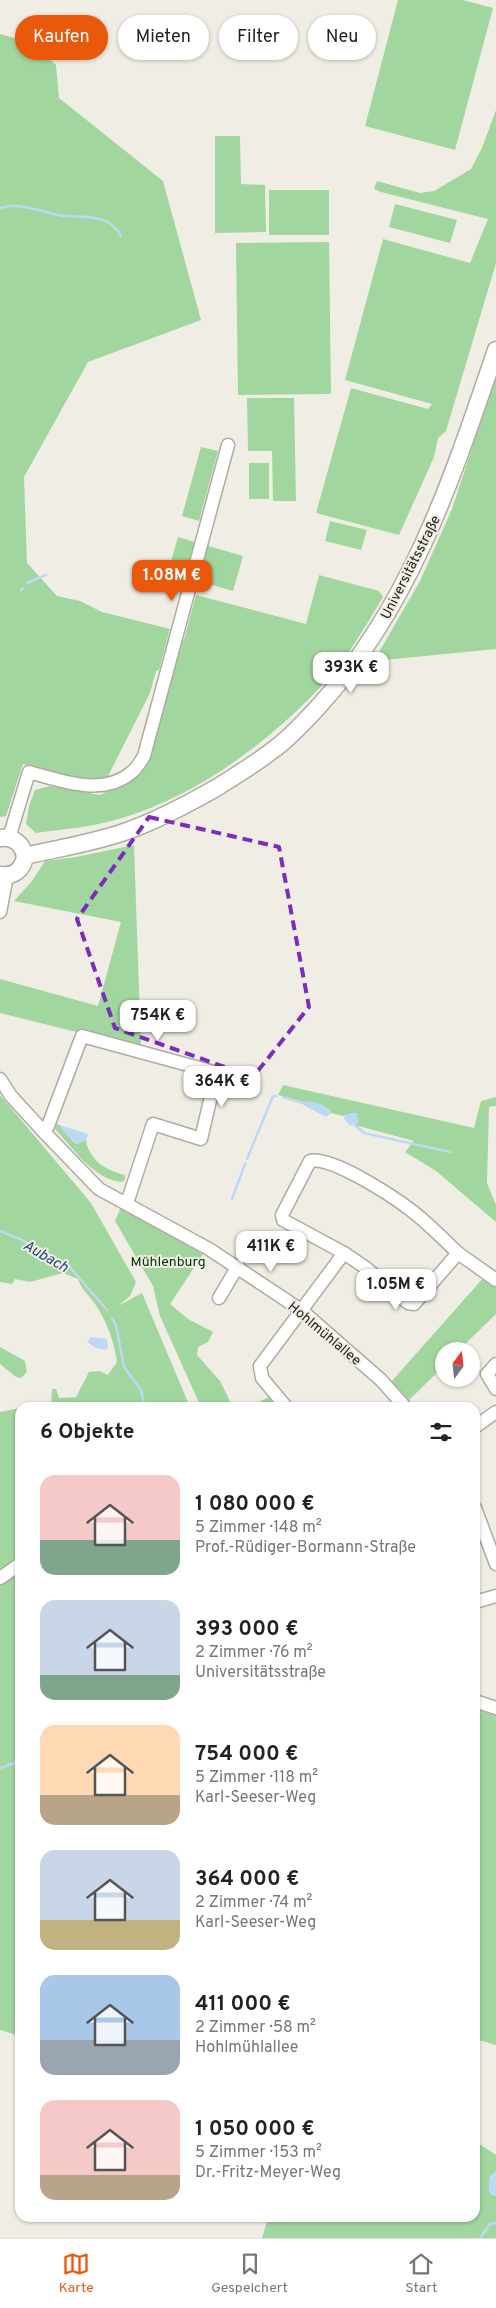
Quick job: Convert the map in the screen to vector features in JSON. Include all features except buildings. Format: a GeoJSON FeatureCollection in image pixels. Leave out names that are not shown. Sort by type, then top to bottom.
{"type":"FeatureCollection","features":[{"type":"Feature","properties":{"kind":"main road","name":"Universitätsstraße"},"geometry":{"type":"LineString","coordinates":[[25,856],[92,842],[128,830],[185,806],[236,776],[274,750],[338,685],[374,635],[407,578],[440,506],[496,350]]}},
{"type":"Feature","properties":{"kind":"main road"},"geometry":{"type":"LineString","coordinates":[[3,876],[12,875],[22,868],[25,856],[18,842],[4,838]]}},
{"type":"Feature","properties":{"kind":"street"},"geometry":{"type":"LineString","coordinates":[[4,838],[29,772],[77,784],[103,785],[120,779],[133,771],[144,756],[228,445]]}},
{"type":"Feature","properties":{"kind":"street"},"geometry":{"type":"LineString","coordinates":[[0,912],[3,876]]}},
{"type":"Feature","properties":{"kind":"street"},"geometry":{"type":"LineString","coordinates":[[0,1079],[11,1096],[43,1131],[48,1126],[82,1036],[214,1072],[215,1079],[201,1139],[153,1124],[127,1202]]}},
{"type":"Feature","properties":{"kind":"street","name":"Hohlmühlallee"},"geometry":{"type":"LineString","coordinates":[[43,1131],[99,1189],[127,1202],[238,1266],[301,1310],[381,1380],[401,1402]]}},
{"type":"Feature","properties":{"kind":"street"},"geometry":{"type":"LineString","coordinates":[[458,1253],[414,1304],[408,1303],[344,1252],[283,1220],[282,1215],[310,1161],[319,1159],[352,1173],[386,1193],[413,1212],[458,1253],[496,1280]]}},
{"type":"Feature","properties":{"kind":"street"},"geometry":{"type":"LineString","coordinates":[[282,1402],[262,1378],[260,1366],[344,1252]]}},
{"type":"Feature","properties":{"kind":"street"},"geometry":{"type":"LineString","coordinates":[[219,1298],[238,1266]]}},
{"type":"Feature","properties":{"kind":"street"},"geometry":{"type":"LineString","coordinates":[[496,1364],[487,1374],[496,1389]]}},
{"type":"Feature","properties":{"kind":"street"},"geometry":{"type":"LineString","coordinates":[[480,1423],[496,1412]]}},
{"type":"Feature","properties":{"kind":"street"},"geometry":{"type":"LineString","coordinates":[[480,1521],[496,1564]]}},
{"type":"Feature","properties":{"kind":"street"},"geometry":{"type":"LineString","coordinates":[[0,1578],[15,1568]]}},
{"type":"Feature","properties":{"kind":"street"},"geometry":{"type":"LineString","coordinates":[[480,1601],[496,1596]]}},
{"type":"Feature","properties":{"kind":"street"},"geometry":{"type":"LineString","coordinates":[[480,1703],[496,1708]]}},
{"type":"Feature","properties":{"kind":"highlighted area"},"geometry":{"type":"Polygon","coordinates":[[[149,817],[279,847],[309,1007],[253,1077],[115,1028],[77,919],[149,817]]]}},
{"type":"Feature","properties":{"kind":"green space"},"geometry":{"type":"Polygon","coordinates":[[[398,0],[463,0],[493,8],[455,150],[365,126],[398,0]]]}},
{"type":"Feature","properties":{"kind":"green space"},"geometry":{"type":"Polygon","coordinates":[[[0,34],[15,38],[15,60],[51,60],[56,65],[59,98],[163,181],[201,320],[88,362],[24,477],[27,563],[57,596],[80,601],[102,612],[170,629],[159,670],[156,671],[150,693],[108,776],[98,779],[76,779],[23,764],[6,816],[0,817],[0,34]]]}},
{"type":"Feature","properties":{"kind":"green space"},"geometry":{"type":"Polygon","coordinates":[[[496,110],[496,263],[446,431],[438,438],[434,457],[399,535],[316,513],[351,388],[428,409],[432,404],[345,380],[383,239],[470,263],[488,219],[381,192],[374,189],[377,181],[420,193],[434,191],[471,169],[482,148],[496,110]]]}},
{"type":"Feature","properties":{"kind":"green space"},"geometry":{"type":"Polygon","coordinates":[[[215,136],[240,136],[241,184],[265,185],[266,232],[215,233],[215,136]]]}},
{"type":"Feature","properties":{"kind":"green space"},"geometry":{"type":"Polygon","coordinates":[[[269,190],[329,190],[329,235],[269,235],[269,190]]]}},
{"type":"Feature","properties":{"kind":"green space"},"geometry":{"type":"Polygon","coordinates":[[[395,204],[457,220],[450,243],[389,227],[395,204]]]}},
{"type":"Feature","properties":{"kind":"green space"},"geometry":{"type":"Polygon","coordinates":[[[329,242],[331,394],[238,395],[236,243],[329,242]]]}},
{"type":"Feature","properties":{"kind":"green space"},"geometry":{"type":"Polygon","coordinates":[[[496,375],[496,649],[374,661],[420,581],[452,509],[496,375]]]}},
{"type":"Feature","properties":{"kind":"green space"},"geometry":{"type":"Polygon","coordinates":[[[247,398],[294,398],[296,501],[273,501],[272,451],[248,451],[247,398]]]}},
{"type":"Feature","properties":{"kind":"green space"},"geometry":{"type":"Polygon","coordinates":[[[201,447],[218,451],[199,521],[182,516],[201,447]]]}},
{"type":"Feature","properties":{"kind":"green space"},"geometry":{"type":"Polygon","coordinates":[[[249,463],[269,463],[269,499],[249,499],[249,463]]]}},
{"type":"Feature","properties":{"kind":"green space"},"geometry":{"type":"Polygon","coordinates":[[[330,521],[367,530],[361,550],[325,541],[330,521]]]}},
{"type":"Feature","properties":{"kind":"green space"},"geometry":{"type":"Polygon","coordinates":[[[178,537],[195,542],[188,570],[170,565],[178,537]]]}},
{"type":"Feature","properties":{"kind":"green space"},"geometry":{"type":"Polygon","coordinates":[[[205,545],[243,556],[233,591],[195,580],[205,545]]]}},
{"type":"Feature","properties":{"kind":"green space"},"geometry":{"type":"Polygon","coordinates":[[[319,575],[379,591],[383,597],[333,673],[312,696],[264,740],[210,778],[181,794],[122,818],[90,826],[36,833],[26,824],[29,806],[35,790],[50,786],[100,795],[125,782],[149,732],[185,636],[196,595],[306,624],[319,575]]]}},
{"type":"Feature","properties":{"kind":"green space"},"geometry":{"type":"Polygon","coordinates":[[[134,845],[141,1048],[0,1013],[0,979],[98,1006],[121,922],[14,901],[32,881],[45,861],[76,857],[134,845]]]}},
{"type":"Feature","properties":{"kind":"green space"},"geometry":{"type":"Polygon","coordinates":[[[283,1085],[474,1128],[481,1101],[496,1097],[496,1106],[489,1107],[487,1183],[496,1205],[496,1222],[436,1171],[405,1152],[414,1141],[355,1125],[359,1121],[345,1115],[331,1113],[329,1109],[278,1095],[283,1085]]]}},
{"type":"Feature","properties":{"kind":"green space"},"geometry":{"type":"Polygon","coordinates":[[[0,1095],[91,1203],[136,1282],[130,1296],[118,1306],[142,1293],[188,1402],[51,1402],[52,1389],[56,1389],[59,1398],[76,1397],[89,1372],[99,1371],[108,1375],[117,1362],[112,1339],[99,1311],[78,1279],[63,1273],[30,1282],[15,1279],[12,1284],[0,1282],[0,1095]]]}},
{"type":"Feature","properties":{"kind":"green space"},"geometry":{"type":"Polygon","coordinates":[[[56,1124],[60,1125],[67,1136],[77,1144],[86,1140],[94,1159],[105,1167],[125,1175],[125,1180],[122,1182],[112,1180],[102,1176],[93,1169],[55,1129],[56,1124]]]}},
{"type":"Feature","properties":{"kind":"green space","name":"Mühlenburg"},"geometry":{"type":"Polygon","coordinates":[[[121,1207],[203,1254],[170,1304],[188,1319],[213,1332],[208,1342],[198,1347],[197,1355],[220,1381],[230,1402],[199,1402],[160,1316],[153,1286],[115,1221],[121,1207]]]}},
{"type":"Feature","properties":{"kind":"green space"},"geometry":{"type":"Polygon","coordinates":[[[485,1276],[496,1285],[496,1314],[467,1342],[435,1342],[435,1375],[409,1400],[391,1382],[485,1276]]]}},
{"type":"Feature","properties":{"kind":"green space"},"geometry":{"type":"Polygon","coordinates":[[[0,1347],[25,1361],[27,1372],[21,1378],[16,1377],[0,1364],[0,1347]]]}},
{"type":"Feature","properties":{"kind":"green space"},"geometry":{"type":"Polygon","coordinates":[[[271,1396],[276,1402],[258,1402],[271,1396]]]}},
{"type":"Feature","properties":{"kind":"green space"},"geometry":{"type":"Polygon","coordinates":[[[15,1409],[15,1568],[0,1578],[0,1412],[15,1409]]]}},
{"type":"Feature","properties":{"kind":"green space"},"geometry":{"type":"Polygon","coordinates":[[[15,1574],[15,2034],[0,2030],[0,1584],[15,1574]]]}},
{"type":"Feature","properties":{"kind":"green space"},"geometry":{"type":"Polygon","coordinates":[[[480,1707],[496,1712],[496,2045],[480,2040],[480,1707]]]}},
{"type":"Feature","properties":{"kind":"green space"},"geometry":{"type":"Polygon","coordinates":[[[480,2144],[496,2155],[496,2171],[490,2177],[490,2194],[496,2196],[496,2238],[262,2238],[267,2222],[480,2222],[480,2144]]]}},
{"type":"Feature","properties":{"kind":"water"},"geometry":{"type":"Polygon","coordinates":[[[305,1101],[323,1106],[331,1113],[326,1117],[303,1105],[305,1101]]]}},
{"type":"Feature","properties":{"kind":"water"},"geometry":{"type":"Polygon","coordinates":[[[357,1113],[359,1122],[350,1126],[344,1119],[345,1115],[357,1113]]]}},
{"type":"Feature","properties":{"kind":"water"},"geometry":{"type":"Polygon","coordinates":[[[60,1125],[88,1134],[86,1140],[78,1144],[63,1131],[60,1125]]]}},
{"type":"Feature","properties":{"kind":"water"},"geometry":{"type":"Polygon","coordinates":[[[91,1337],[107,1339],[108,1347],[106,1350],[96,1348],[87,1342],[91,1337]]]}},
{"type":"Feature","properties":{"kind":"water"},"geometry":{"type":"Polygon","coordinates":[[[496,2171],[496,2196],[490,2194],[489,2184],[496,2171]]]}},
{"type":"Feature","properties":{"kind":"waterway"},"geometry":{"type":"LineString","coordinates":[[0,208],[14,206],[37,209],[64,216],[96,218],[108,222],[121,236]]}},
{"type":"Feature","properties":{"kind":"waterway"},"geometry":{"type":"LineString","coordinates":[[27,583],[46,575]]}},
{"type":"Feature","properties":{"kind":"waterway"},"geometry":{"type":"LineString","coordinates":[[247,1159],[273,1096],[276,1096]]}},
{"type":"Feature","properties":{"kind":"waterway"},"geometry":{"type":"LineString","coordinates":[[283,1097],[303,1103]]}},
{"type":"Feature","properties":{"kind":"waterway"},"geometry":{"type":"LineString","coordinates":[[355,1125],[364,1133],[450,1152]]}},
{"type":"Feature","properties":{"kind":"waterway"},"geometry":{"type":"LineString","coordinates":[[232,1199],[245,1164]]}},
{"type":"Feature","properties":{"kind":"waterway","name":"Aubach"},"geometry":{"type":"LineString","coordinates":[[0,1231],[20,1239],[68,1265],[107,1310]]}},
{"type":"Feature","properties":{"kind":"waterway","name":"Aubach"},"geometry":{"type":"LineString","coordinates":[[112,1318],[116,1325],[124,1367],[141,1390],[144,1402]]}},
{"type":"Feature","properties":{"kind":"waterway","name":"Aubach"},"geometry":{"type":"LineString","coordinates":[[0,1768],[15,1763]]}},
{"type":"Feature","properties":{"kind":"waterway"},"geometry":{"type":"LineString","coordinates":[[480,2238],[490,2224],[496,2223]]}}]}
